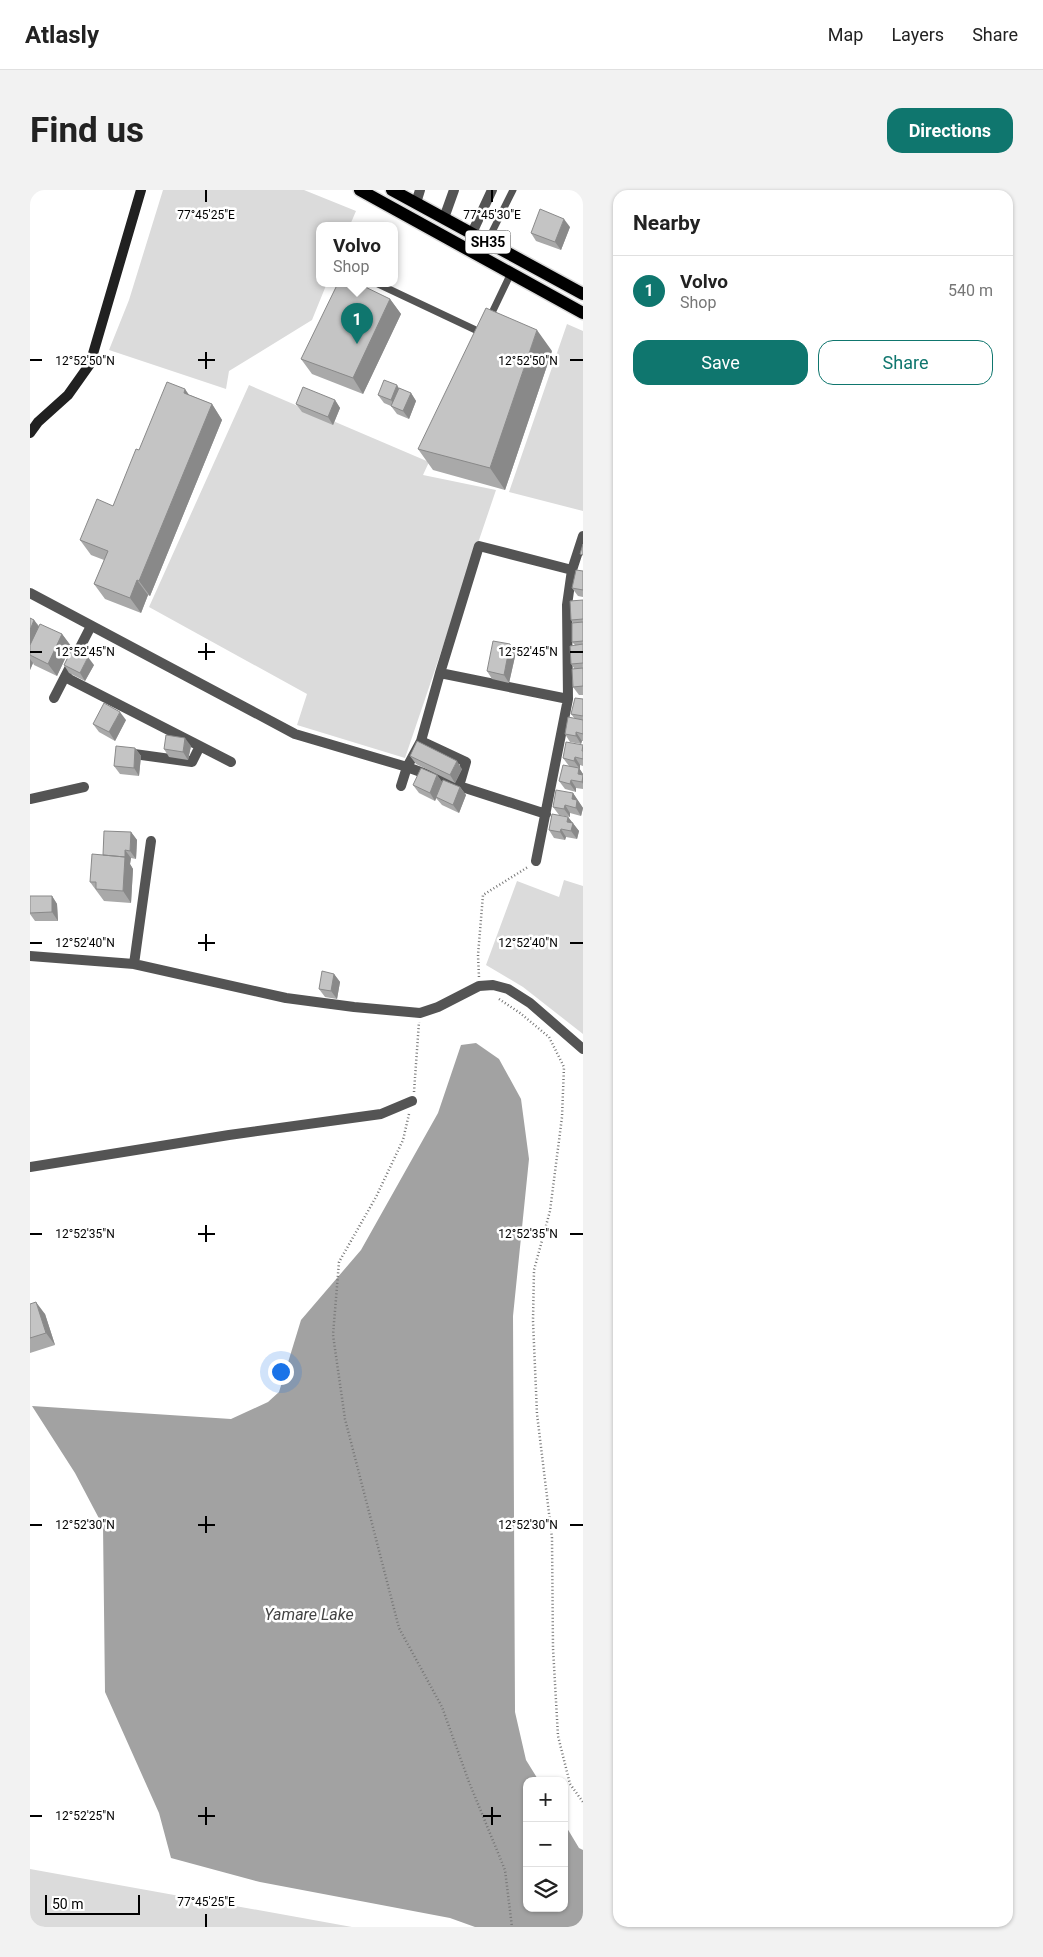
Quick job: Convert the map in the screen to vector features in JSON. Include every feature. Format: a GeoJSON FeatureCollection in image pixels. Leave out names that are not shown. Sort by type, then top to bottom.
{"type":"FeatureCollection","features":[{"type":"Feature","properties":{"kind":"main road"},"geometry":{"type":"LineString","coordinates":[[360,190],[583,313]]}},
{"type":"Feature","properties":{"kind":"main road","name":"SH35"},"geometry":{"type":"LineString","coordinates":[[392,190],[583,294]]}},
{"type":"Feature","properties":{"kind":"street"},"geometry":{"type":"LineString","coordinates":[[30,433],[38,422],[68,395],[90,364],[141,190]]}},
{"type":"Feature","properties":{"kind":"street"},"geometry":{"type":"LineString","coordinates":[[416,203],[420,190]]}},
{"type":"Feature","properties":{"kind":"street"},"geometry":{"type":"LineString","coordinates":[[444,218],[454,190]]}},
{"type":"Feature","properties":{"kind":"street"},"geometry":{"type":"LineString","coordinates":[[472,233],[492,190]]}},
{"type":"Feature","properties":{"kind":"street"},"geometry":{"type":"LineString","coordinates":[[536,861],[568,699],[567,605],[572,570],[583,536]]}},
{"type":"Feature","properties":{"kind":"street"},"geometry":{"type":"LineString","coordinates":[[402,786],[407,767],[422,740],[479,546],[572,570]]}},
{"type":"Feature","properties":{"kind":"street"},"geometry":{"type":"LineString","coordinates":[[30,593],[295,734],[407,767],[546,814]]}},
{"type":"Feature","properties":{"kind":"street"},"geometry":{"type":"LineString","coordinates":[[54,698],[91,626]]}},
{"type":"Feature","properties":{"kind":"street"},"geometry":{"type":"LineString","coordinates":[[440,674],[568,699]]}},
{"type":"Feature","properties":{"kind":"street"},"geometry":{"type":"LineString","coordinates":[[65,677],[231,762]]}},
{"type":"Feature","properties":{"kind":"street"},"geometry":{"type":"LineString","coordinates":[[422,740],[466,762],[460,786]]}},
{"type":"Feature","properties":{"kind":"street"},"geometry":{"type":"LineString","coordinates":[[122,752],[189,762],[194,760],[200,746]]}},
{"type":"Feature","properties":{"kind":"street"},"geometry":{"type":"LineString","coordinates":[[30,799],[84,787]]}},
{"type":"Feature","properties":{"kind":"street"},"geometry":{"type":"LineString","coordinates":[[134,964],[151,841]]}},
{"type":"Feature","properties":{"kind":"street"},"geometry":{"type":"LineString","coordinates":[[30,956],[134,964],[286,998],[420,1013],[438,1007],[479,986],[493,985],[508,989],[530,1003],[583,1049]]}},
{"type":"Feature","properties":{"kind":"street"},"geometry":{"type":"LineString","coordinates":[[30,1167],[229,1134],[381,1114],[412,1101]]}},
{"type":"Feature","properties":{"kind":"lane"},"geometry":{"type":"LineString","coordinates":[[487,242],[513,190]]}},
{"type":"Feature","properties":{"kind":"lane"},"geometry":{"type":"LineString","coordinates":[[477,342],[511,273]]}},
{"type":"Feature","properties":{"kind":"lane"},"geometry":{"type":"LineString","coordinates":[[384,287],[482,333]]}},
{"type":"Feature","properties":{"kind":"path"},"geometry":{"type":"LineString","coordinates":[[536,861],[483,895],[478,955],[479,986],[520,1013],[549,1037],[564,1067],[562,1117],[550,1211],[534,1270],[533,1321],[537,1414],[552,1538],[553,1648],[558,1736],[570,1784],[583,1802]]}},
{"type":"Feature","properties":{"kind":"path"},"geometry":{"type":"LineString","coordinates":[[420,1013],[412,1101],[403,1140],[376,1197],[339,1262],[333,1336],[345,1419],[399,1628],[442,1707],[469,1782],[505,1870],[512,1927]]}},
{"type":"Feature","properties":{"kind":"shaded area"},"geometry":{"type":"Polygon","coordinates":[[[163,190],[304,190],[356,211],[351,222],[316,222],[316,287],[325,287],[312,320],[229,371],[226,389],[109,350],[129,300],[163,190]]]}},
{"type":"Feature","properties":{"kind":"shaded area"},"geometry":{"type":"Polygon","coordinates":[[[567,324],[583,331],[583,511],[509,492],[567,324]]]}},
{"type":"Feature","properties":{"kind":"shaded area"},"geometry":{"type":"Polygon","coordinates":[[[249,385],[429,462],[423,475],[496,490],[405,758],[297,725],[307,694],[149,607],[249,385]]]}},
{"type":"Feature","properties":{"kind":"shaded area"},"geometry":{"type":"Polygon","coordinates":[[[564,880],[583,886],[583,1034],[523,987],[486,965],[517,881],[559,897],[564,880]]]}},
{"type":"Feature","properties":{"kind":"shaded area"},"geometry":{"type":"Polygon","coordinates":[[[30,1869],[352,1927],[30,1927],[30,1869]]]}},
{"type":"Feature","properties":{"kind":"water","name":"Yamare Lake"},"geometry":{"type":"Polygon","coordinates":[[[476,1043],[499,1059],[521,1099],[529,1159],[513,1316],[515,1712],[526,1760],[537,1777],[523,1777],[523,1912],[568,1912],[568,1830],[579,1848],[583,1850],[583,1927],[475,1927],[450,1918],[260,1882],[171,1858],[159,1813],[105,1692],[103,1526],[75,1473],[32,1406],[231,1419],[268,1402],[279,1392],[301,1320],[361,1250],[438,1113],[461,1045],[476,1043]]]}},
{"type":"Feature","properties":{"kind":"building"},"geometry":{"type":"Polygon","coordinates":[[[540,209],[564,219],[555,242],[531,233],[540,209]]]}},
{"type":"Feature","properties":{"kind":"building"},"geometry":{"type":"Polygon","coordinates":[[[336,287],[365,287],[390,299],[353,378],[301,359],[336,287]]]}},
{"type":"Feature","properties":{"kind":"building"},"geometry":{"type":"Polygon","coordinates":[[[486,308],[537,330],[490,468],[418,449],[486,308]]]}},
{"type":"Feature","properties":{"kind":"building"},"geometry":{"type":"Polygon","coordinates":[[[384,380],[397,385],[391,400],[378,395],[384,380]]]}},
{"type":"Feature","properties":{"kind":"building"},"geometry":{"type":"Polygon","coordinates":[[[167,382],[185,389],[184,393],[212,404],[139,581],[137,580],[130,598],[94,584],[108,551],[80,540],[97,499],[113,506],[136,449],[139,450],[167,382]]]}},
{"type":"Feature","properties":{"kind":"building"},"geometry":{"type":"Polygon","coordinates":[[[303,387],[335,400],[328,417],[296,404],[303,387]]]}},
{"type":"Feature","properties":{"kind":"building"},"geometry":{"type":"Polygon","coordinates":[[[399,388],[411,393],[403,411],[391,406],[399,388]]]}},
{"type":"Feature","properties":{"kind":"building"},"geometry":{"type":"Polygon","coordinates":[[[583,544],[583,555],[580,554],[583,544]]]}},
{"type":"Feature","properties":{"kind":"building"},"geometry":{"type":"Polygon","coordinates":[[[576,570],[583,571],[583,590],[572,588],[576,570]]]}},
{"type":"Feature","properties":{"kind":"building"},"geometry":{"type":"Polygon","coordinates":[[[583,600],[583,619],[571,620],[570,601],[583,600]]]}},
{"type":"Feature","properties":{"kind":"building"},"geometry":{"type":"Polygon","coordinates":[[[30,618],[34,620],[30,630],[30,618]]]}},
{"type":"Feature","properties":{"kind":"building"},"geometry":{"type":"Polygon","coordinates":[[[583,622],[583,641],[572,642],[572,623],[583,622]]]}},
{"type":"Feature","properties":{"kind":"building"},"geometry":{"type":"Polygon","coordinates":[[[40,624],[62,634],[48,664],[30,655],[30,645],[40,624]]]}},
{"type":"Feature","properties":{"kind":"building"},"geometry":{"type":"Polygon","coordinates":[[[493,641],[510,644],[504,675],[487,671],[493,641]]]}},
{"type":"Feature","properties":{"kind":"building"},"geometry":{"type":"Polygon","coordinates":[[[583,644],[583,663],[571,664],[570,646],[583,644]]]}},
{"type":"Feature","properties":{"kind":"building"},"geometry":{"type":"Polygon","coordinates":[[[72,649],[88,657],[80,673],[64,665],[72,649]]]}},
{"type":"Feature","properties":{"kind":"building"},"geometry":{"type":"Polygon","coordinates":[[[583,668],[583,686],[573,687],[572,669],[583,668]]]}},
{"type":"Feature","properties":{"kind":"building"},"geometry":{"type":"Polygon","coordinates":[[[575,698],[583,699],[583,716],[571,714],[575,698]]]}},
{"type":"Feature","properties":{"kind":"building"},"geometry":{"type":"Polygon","coordinates":[[[104,703],[120,712],[109,732],[93,724],[104,703]]]}},
{"type":"Feature","properties":{"kind":"building"},"geometry":{"type":"Polygon","coordinates":[[[568,717],[583,720],[583,734],[576,732],[576,736],[565,734],[568,717]]]}},
{"type":"Feature","properties":{"kind":"building"},"geometry":{"type":"Polygon","coordinates":[[[166,735],[185,738],[183,752],[164,749],[166,735]]]}},
{"type":"Feature","properties":{"kind":"building"},"geometry":{"type":"Polygon","coordinates":[[[417,741],[457,761],[450,775],[410,756],[417,741]]]}},
{"type":"Feature","properties":{"kind":"building"},"geometry":{"type":"Polygon","coordinates":[[[566,742],[583,745],[583,759],[575,757],[574,761],[563,758],[566,742]]]}},
{"type":"Feature","properties":{"kind":"building"},"geometry":{"type":"Polygon","coordinates":[[[116,746],[135,748],[134,768],[114,766],[116,746]]]}},
{"type":"Feature","properties":{"kind":"building"},"geometry":{"type":"Polygon","coordinates":[[[563,765],[579,768],[578,774],[583,775],[582,782],[571,780],[570,784],[559,781],[563,765]]]}},
{"type":"Feature","properties":{"kind":"building"},"geometry":{"type":"Polygon","coordinates":[[[421,768],[437,775],[430,793],[413,785],[421,768]]]}},
{"type":"Feature","properties":{"kind":"building"},"geometry":{"type":"Polygon","coordinates":[[[443,780],[460,787],[453,805],[436,797],[443,780]]]}},
{"type":"Feature","properties":{"kind":"building"},"geometry":{"type":"Polygon","coordinates":[[[556,790],[573,793],[572,799],[577,800],[576,808],[565,805],[564,809],[553,807],[556,790]]]}},
{"type":"Feature","properties":{"kind":"building"},"geometry":{"type":"Polygon","coordinates":[[[552,814],[568,817],[567,822],[573,823],[571,831],[561,829],[560,832],[549,830],[552,814]]]}},
{"type":"Feature","properties":{"kind":"building"},"geometry":{"type":"Polygon","coordinates":[[[104,831],[131,832],[130,851],[125,850],[125,857],[103,855],[104,831]]]}},
{"type":"Feature","properties":{"kind":"building"},"geometry":{"type":"Polygon","coordinates":[[[92,854],[125,857],[123,891],[96,889],[96,882],[90,882],[92,854]]]}},
{"type":"Feature","properties":{"kind":"building"},"geometry":{"type":"Polygon","coordinates":[[[30,896],[52,896],[52,912],[30,913],[30,896]]]}},
{"type":"Feature","properties":{"kind":"building"},"geometry":{"type":"Polygon","coordinates":[[[322,971],[334,974],[331,991],[319,989],[322,971]]]}},
{"type":"Feature","properties":{"kind":"building"},"geometry":{"type":"Polygon","coordinates":[[[36,1302],[46,1333],[30,1338],[30,1304],[36,1302]]]}},
{"type":"Feature","properties":{"kind":"place","name":"Volvo"},"geometry":{"type":"Point","coordinates":[357,344]}}]}
